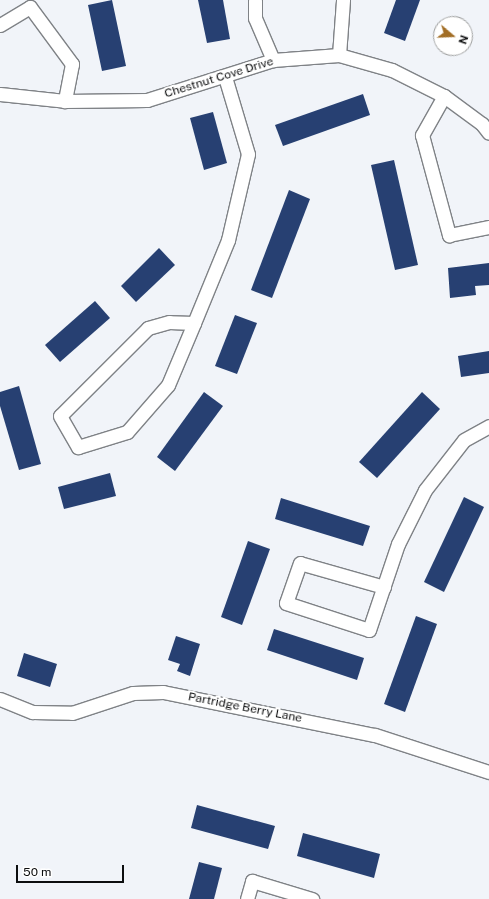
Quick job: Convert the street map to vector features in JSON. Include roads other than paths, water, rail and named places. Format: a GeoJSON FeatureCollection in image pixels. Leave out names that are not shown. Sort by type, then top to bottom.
{"type":"FeatureCollection","features":[{"type":"Feature","properties":{"kind":"street"},"geometry":{"type":"LineString","coordinates":[[256,0],[256,18],[273,60]]}},
{"type":"Feature","properties":{"kind":"street"},"geometry":{"type":"LineString","coordinates":[[339,55],[343,0]]}},
{"type":"Feature","properties":{"kind":"street"},"geometry":{"type":"LineString","coordinates":[[0,24],[28,3],[72,64],[65,101]]}},
{"type":"Feature","properties":{"kind":"street","name":"Chestnut Cove Drive"},"geometry":{"type":"LineString","coordinates":[[0,94],[65,101],[148,100],[225,77],[273,60],[339,55],[392,70],[444,96],[482,124],[489,133]]}},
{"type":"Feature","properties":{"kind":"street"},"geometry":{"type":"LineString","coordinates":[[194,323],[169,322],[148,328],[60,416],[78,447],[127,432],[168,385],[194,323],[228,240],[248,154],[225,77]]}},
{"type":"Feature","properties":{"kind":"street"},"geometry":{"type":"LineString","coordinates":[[444,96],[422,135],[449,235],[489,227]]}},
{"type":"Feature","properties":{"kind":"street"},"geometry":{"type":"LineString","coordinates":[[384,587],[300,564],[286,603],[369,630],[384,587],[398,544],[425,490],[464,440],[489,426]]}},
{"type":"Feature","properties":{"kind":"street","name":"Partridge Berry Lane"},"geometry":{"type":"LineString","coordinates":[[0,699],[33,712],[72,713],[133,693],[163,692],[375,735],[489,772]]}},
{"type":"Feature","properties":{"kind":"street"},"geometry":{"type":"LineString","coordinates":[[247,899],[252,881],[312,899]]}}]}
